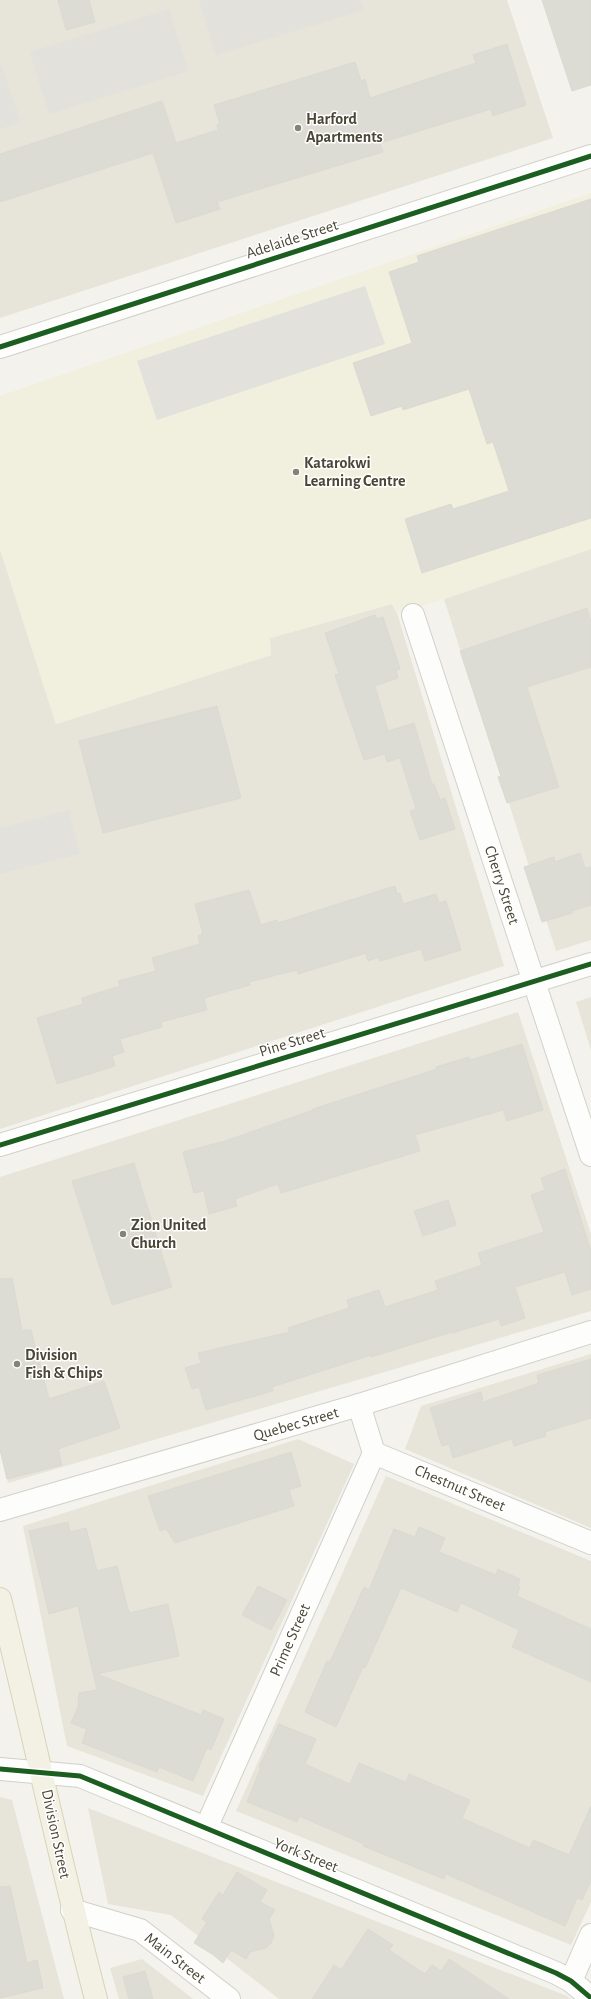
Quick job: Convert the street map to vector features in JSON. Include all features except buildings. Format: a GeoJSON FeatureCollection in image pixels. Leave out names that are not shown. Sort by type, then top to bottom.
{"type":"FeatureCollection","features":[{"type":"Feature","properties":{"kind":"main road","name":"Division Street"},"geometry":{"type":"LineString","coordinates":[[0,1599],[42,1773],[72,1910],[96,1999]]}},
{"type":"Feature","properties":{"kind":"street","name":"Adelaide Street"},"geometry":{"type":"LineString","coordinates":[[0,348],[591,156]]}},
{"type":"Feature","properties":{"kind":"street","name":"Cherry Street"},"geometry":{"type":"LineString","coordinates":[[413,615],[591,1155]]}},
{"type":"Feature","properties":{"kind":"street","name":"Pine Street"},"geometry":{"type":"LineString","coordinates":[[0,1145],[591,964]]}},
{"type":"Feature","properties":{"kind":"street","name":"Quebec Street"},"geometry":{"type":"LineString","coordinates":[[0,1510],[359,1405],[591,1332]]}},
{"type":"Feature","properties":{"kind":"street"},"geometry":{"type":"LineString","coordinates":[[359,1405],[374,1453]]}},
{"type":"Feature","properties":{"kind":"street","name":"Chestnut Street"},"geometry":{"type":"LineString","coordinates":[[374,1453],[591,1543]]}},
{"type":"Feature","properties":{"kind":"street","name":"Prime Street"},"geometry":{"type":"LineString","coordinates":[[206,1828],[374,1453]]}},
{"type":"Feature","properties":{"kind":"street","name":"York Street"},"geometry":{"type":"LineString","coordinates":[[0,1769],[80,1776],[556,1972],[571,1981],[591,1998]]}},
{"type":"Feature","properties":{"kind":"street","name":"Main Street"},"geometry":{"type":"LineString","coordinates":[[72,1910],[140,1930],[229,1999]]}},
{"type":"Feature","properties":{"kind":"street"},"geometry":{"type":"LineString","coordinates":[[571,1981],[591,1935]]}},
{"type":"Feature","properties":{"kind":"shaded area"},"geometry":{"type":"Polygon","coordinates":[[[0,0],[507,0],[553,138],[0,318],[0,0]]]}},
{"type":"Feature","properties":{"kind":"shaded area"},"geometry":{"type":"Polygon","coordinates":[[[199,0],[360,0],[364,10],[216,55],[199,0]]]}},
{"type":"Feature","properties":{"kind":"shaded area"},"geometry":{"type":"Polygon","coordinates":[[[169,9],[188,71],[49,114],[30,52],[169,9]]]}},
{"type":"Feature","properties":{"kind":"shaded area"},"geometry":{"type":"Polygon","coordinates":[[[1,65],[21,122],[0,129],[0,66],[1,65]]]}},
{"type":"Feature","properties":{"kind":"shaded area","name":"Katarokwi Learning Centre"},"geometry":{"type":"Polygon","coordinates":[[[591,193],[591,549],[444,599],[397,613],[392,604],[270,638],[271,655],[56,724],[0,549],[0,396],[591,193]]]}},
{"type":"Feature","properties":{"kind":"shaded area"},"geometry":{"type":"Polygon","coordinates":[[[365,286],[385,344],[157,420],[137,361],[365,286]]]}},
{"type":"Feature","properties":{"kind":"shaded area"},"geometry":{"type":"Polygon","coordinates":[[[0,549],[56,724],[271,655],[270,638],[392,604],[397,613],[504,966],[0,1129],[0,549]]]}},
{"type":"Feature","properties":{"kind":"shaded area"},"geometry":{"type":"Polygon","coordinates":[[[591,549],[591,940],[556,951],[444,599],[591,549]]]}},
{"type":"Feature","properties":{"kind":"shaded area"},"geometry":{"type":"Polygon","coordinates":[[[69,810],[80,854],[0,874],[0,828],[69,810]]]}},
{"type":"Feature","properties":{"kind":"shaded area"},"geometry":{"type":"Polygon","coordinates":[[[591,997],[591,1050],[576,1002],[591,997]]]}},
{"type":"Feature","properties":{"kind":"shaded area"},"geometry":{"type":"Polygon","coordinates":[[[518,1012],[591,1234],[591,1311],[8,1483],[0,1450],[0,1177],[518,1012]]]}},
{"type":"Feature","properties":{"kind":"shaded area"},"geometry":{"type":"Polygon","coordinates":[[[591,1354],[591,1528],[405,1449],[421,1406],[591,1354]]]}},
{"type":"Feature","properties":{"kind":"shaded area"},"geometry":{"type":"Polygon","coordinates":[[[298,1439],[354,1464],[203,1796],[67,1746],[23,1526],[298,1439]]]}},
{"type":"Feature","properties":{"kind":"shaded area"},"geometry":{"type":"Polygon","coordinates":[[[386,1476],[591,1561],[591,1902],[571,1945],[236,1811],[386,1476]]]}},
{"type":"Feature","properties":{"kind":"shaded area"},"geometry":{"type":"Polygon","coordinates":[[[0,1797],[12,1800],[64,1999],[0,1999],[0,1797]]]}},
{"type":"Feature","properties":{"kind":"shaded area"},"geometry":{"type":"Polygon","coordinates":[[[88,1808],[567,1996],[571,1999],[279,1999],[171,1915],[108,1904],[88,1808]]]}},
{"type":"Feature","properties":{"kind":"shaded area"},"geometry":{"type":"Polygon","coordinates":[[[142,1959],[193,1999],[119,1999],[110,1968],[142,1959]]]}},
{"type":"Feature","properties":{"kind":"cycle path"},"geometry":{"type":"LineString","coordinates":[[0,347],[591,156]]}},
{"type":"Feature","properties":{"kind":"cycle path"},"geometry":{"type":"LineString","coordinates":[[0,1145],[591,964]]}},
{"type":"Feature","properties":{"kind":"cycle path"},"geometry":{"type":"LineString","coordinates":[[0,1769],[80,1776],[556,1973],[571,1981],[591,1998]]}},
{"type":"Feature","properties":{"kind":"place","name":"Harford Apartments"},"geometry":{"type":"Point","coordinates":[298,128]}},
{"type":"Feature","properties":{"kind":"place","name":"Katarokwi Learning Centre"},"geometry":{"type":"Point","coordinates":[296,472]}},
{"type":"Feature","properties":{"kind":"place","name":"Zion United Church"},"geometry":{"type":"Point","coordinates":[123,1234]}},
{"type":"Feature","properties":{"kind":"place","name":"Division Fish & Chips"},"geometry":{"type":"Point","coordinates":[17,1364]}}]}
